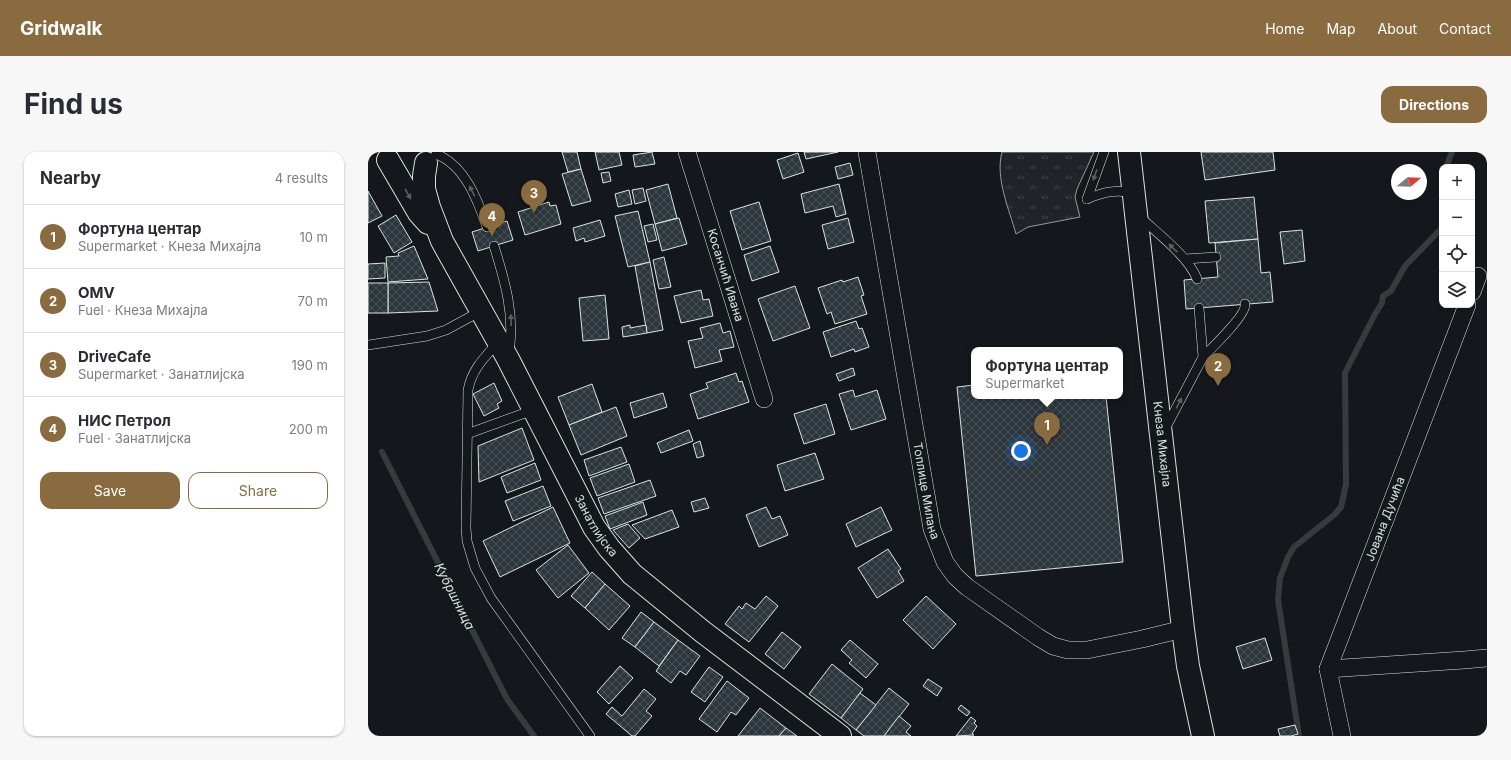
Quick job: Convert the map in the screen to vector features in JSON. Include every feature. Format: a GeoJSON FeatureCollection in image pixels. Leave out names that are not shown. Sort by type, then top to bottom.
{"type":"FeatureCollection","features":[{"type":"Feature","properties":{"kind":"street","name":"Косанчић Ивана"},"geometry":{"type":"LineString","coordinates":[[686,152],[764,399]]}},
{"type":"Feature","properties":{"kind":"street","name":"Топлице Милана"},"geometry":{"type":"LineString","coordinates":[[867,152],[932,529],[945,562],[955,576],[967,587],[1053,646],[1068,650],[1087,650],[1183,629]]}},
{"type":"Feature","properties":{"kind":"street","name":"Кнеза Михајла"},"geometry":{"type":"LineString","coordinates":[[1129,152],[1160,438],[1183,629],[1188,666],[1203,736]]}},
{"type":"Feature","properties":{"kind":"street"},"geometry":{"type":"LineString","coordinates":[[385,156],[397,165],[407,167],[417,166],[433,156]]}},
{"type":"Feature","properties":{"kind":"street","name":"Занатлијска"},"geometry":{"type":"LineString","coordinates":[[385,156],[419,213],[442,241]]}},
{"type":"Feature","properties":{"kind":"street","name":"Занатлијска"},"geometry":{"type":"LineString","coordinates":[[433,156],[424,176],[424,189],[442,241],[503,350],[594,527],[609,548],[628,569],[703,632],[840,736]]}},
{"type":"Feature","properties":{"kind":"street"},"geometry":{"type":"LineString","coordinates":[[1475,284],[1478,276]]}},
{"type":"Feature","properties":{"kind":"street","name":"Јована Дучића"},"geometry":{"type":"LineString","coordinates":[[1328,669],[1466,308]]}},
{"type":"Feature","properties":{"kind":"street"},"geometry":{"type":"LineString","coordinates":[[1342,736],[1328,669],[1487,658]]}},
{"type":"Feature","properties":{"kind":"lane"},"geometry":{"type":"LineString","coordinates":[[1104,152],[1087,199],[1100,193],[1121,191],[1135,203],[1192,267],[1197,278]]}},
{"type":"Feature","properties":{"kind":"lane"},"geometry":{"type":"LineString","coordinates":[[433,156],[443,156],[463,176],[482,210],[487,227]]}},
{"type":"Feature","properties":{"kind":"lane"},"geometry":{"type":"LineString","coordinates":[[494,246],[505,280],[509,299],[511,321],[503,350],[475,369],[470,379],[468,390],[467,434],[466,528],[468,541],[475,568],[491,598],[590,736]]}},
{"type":"Feature","properties":{"kind":"lane"},"geometry":{"type":"LineString","coordinates":[[1185,259],[1216,257]]}},
{"type":"Feature","properties":{"kind":"lane"},"geometry":{"type":"LineString","coordinates":[[1160,438],[1203,357],[1241,316],[1246,307],[1245,304]]}},
{"type":"Feature","properties":{"kind":"lane"},"geometry":{"type":"LineString","coordinates":[[1199,308],[1203,357]]}},
{"type":"Feature","properties":{"kind":"lane"},"geometry":{"type":"LineString","coordinates":[[368,345],[427,336],[446,330],[481,311]]}},
{"type":"Feature","properties":{"kind":"lane"},"geometry":{"type":"LineString","coordinates":[[467,434],[533,410]]}},
{"type":"Feature","properties":{"kind":"green space"},"geometry":{"type":"Polygon","coordinates":[[[1002,152],[1094,152],[1077,189],[1075,197],[1080,217],[1028,227],[1016,234],[1004,193],[1000,172],[1002,152]]]}},
{"type":"Feature","properties":{"kind":"building"},"geometry":{"type":"Polygon","coordinates":[[[562,152],[577,152],[581,169],[568,172],[562,152]]]}},
{"type":"Feature","properties":{"kind":"building"},"geometry":{"type":"Polygon","coordinates":[[[595,152],[619,152],[622,165],[599,170],[595,152]]]}},
{"type":"Feature","properties":{"kind":"building"},"geometry":{"type":"Polygon","coordinates":[[[652,152],[655,164],[635,167],[633,155],[652,152]]]}},
{"type":"Feature","properties":{"kind":"building"},"geometry":{"type":"Polygon","coordinates":[[[804,152],[838,152],[806,159],[804,152]]]}},
{"type":"Feature","properties":{"kind":"building"},"geometry":{"type":"Polygon","coordinates":[[[1201,152],[1273,152],[1275,170],[1205,180],[1201,152]]]}},
{"type":"Feature","properties":{"kind":"building"},"geometry":{"type":"Polygon","coordinates":[[[798,153],[804,172],[783,179],[777,160],[798,153]]]}},
{"type":"Feature","properties":{"kind":"building"},"geometry":{"type":"Polygon","coordinates":[[[850,163],[853,175],[838,179],[835,167],[850,163]]]}},
{"type":"Feature","properties":{"kind":"building"},"geometry":{"type":"Polygon","coordinates":[[[581,169],[591,201],[572,206],[562,174],[581,169]]]}},
{"type":"Feature","properties":{"kind":"building"},"geometry":{"type":"Polygon","coordinates":[[[609,172],[611,181],[603,183],[601,173],[609,172]]]}},
{"type":"Feature","properties":{"kind":"building"},"geometry":{"type":"Polygon","coordinates":[[[668,184],[677,218],[655,224],[646,190],[668,184]]]}},
{"type":"Feature","properties":{"kind":"building"},"geometry":{"type":"Polygon","coordinates":[[[839,184],[846,214],[836,217],[833,206],[805,213],[801,194],[839,184]]]}},
{"type":"Feature","properties":{"kind":"building"},"geometry":{"type":"Polygon","coordinates":[[[643,188],[646,201],[635,204],[632,190],[643,188]]]}},
{"type":"Feature","properties":{"kind":"building"},"geometry":{"type":"Polygon","coordinates":[[[629,190],[632,204],[618,207],[615,194],[629,190]]]}},
{"type":"Feature","properties":{"kind":"building"},"geometry":{"type":"Polygon","coordinates":[[[368,191],[382,216],[368,223],[368,191]]]}},
{"type":"Feature","properties":{"kind":"building"},"geometry":{"type":"Polygon","coordinates":[[[1254,197],[1258,239],[1209,243],[1205,201],[1254,197]]]}},
{"type":"Feature","properties":{"kind":"building"},"geometry":{"type":"Polygon","coordinates":[[[549,202],[550,206],[556,205],[561,224],[525,235],[518,212],[549,202]]]}},
{"type":"Feature","properties":{"kind":"building"},"geometry":{"type":"Polygon","coordinates":[[[759,202],[771,241],[742,250],[730,211],[759,202]]]}},
{"type":"Feature","properties":{"kind":"building"},"geometry":{"type":"Polygon","coordinates":[[[638,211],[650,262],[628,267],[615,216],[638,211]]]}},
{"type":"Feature","properties":{"kind":"building"},"geometry":{"type":"Polygon","coordinates":[[[396,215],[412,242],[394,253],[378,226],[396,215]]]}},
{"type":"Feature","properties":{"kind":"building"},"geometry":{"type":"Polygon","coordinates":[[[679,218],[687,244],[662,251],[655,224],[679,218]]]}},
{"type":"Feature","properties":{"kind":"building"},"geometry":{"type":"Polygon","coordinates":[[[848,218],[854,242],[828,249],[822,225],[848,218]]]}},
{"type":"Feature","properties":{"kind":"building"},"geometry":{"type":"Polygon","coordinates":[[[600,220],[605,236],[585,242],[584,238],[576,241],[573,228],[600,220]]]}},
{"type":"Feature","properties":{"kind":"building"},"geometry":{"type":"Polygon","coordinates":[[[507,221],[513,240],[478,251],[472,232],[507,221]]]}},
{"type":"Feature","properties":{"kind":"building"},"geometry":{"type":"Polygon","coordinates":[[[653,224],[657,240],[648,242],[644,226],[653,224]]]}},
{"type":"Feature","properties":{"kind":"building"},"geometry":{"type":"Polygon","coordinates":[[[1302,230],[1305,261],[1284,264],[1280,232],[1302,230]]]}},
{"type":"Feature","properties":{"kind":"building"},"geometry":{"type":"Polygon","coordinates":[[[1258,239],[1261,273],[1270,272],[1273,302],[1186,309],[1184,280],[1218,277],[1215,243],[1258,239]]]}},
{"type":"Feature","properties":{"kind":"building"},"geometry":{"type":"Polygon","coordinates":[[[414,246],[428,279],[388,282],[386,257],[399,256],[398,253],[414,246]]]}},
{"type":"Feature","properties":{"kind":"building"},"geometry":{"type":"Polygon","coordinates":[[[770,246],[779,272],[752,281],[744,255],[770,246]]]}},
{"type":"Feature","properties":{"kind":"building"},"geometry":{"type":"Polygon","coordinates":[[[664,257],[671,287],[659,289],[653,260],[664,257]]]}},
{"type":"Feature","properties":{"kind":"building"},"geometry":{"type":"Polygon","coordinates":[[[650,262],[663,330],[647,333],[635,266],[650,262]]]}},
{"type":"Feature","properties":{"kind":"building"},"geometry":{"type":"Polygon","coordinates":[[[385,263],[385,278],[368,279],[368,264],[385,263]]]}},
{"type":"Feature","properties":{"kind":"building"},"geometry":{"type":"Polygon","coordinates":[[[858,277],[864,295],[861,296],[867,314],[835,324],[831,312],[827,314],[818,288],[842,280],[843,282],[858,277]]]}},
{"type":"Feature","properties":{"kind":"building"},"geometry":{"type":"Polygon","coordinates":[[[429,282],[438,311],[388,313],[388,283],[429,282]]]}},
{"type":"Feature","properties":{"kind":"building"},"geometry":{"type":"Polygon","coordinates":[[[368,283],[388,283],[388,313],[368,313],[368,283]]]}},
{"type":"Feature","properties":{"kind":"building"},"geometry":{"type":"Polygon","coordinates":[[[795,286],[810,328],[773,341],[758,299],[795,286]]]}},
{"type":"Feature","properties":{"kind":"building"},"geometry":{"type":"Polygon","coordinates":[[[701,290],[703,300],[709,299],[713,316],[681,323],[674,296],[701,290]]]}},
{"type":"Feature","properties":{"kind":"building"},"geometry":{"type":"Polygon","coordinates":[[[605,295],[609,339],[583,341],[579,298],[605,295]]]}},
{"type":"Feature","properties":{"kind":"building"},"geometry":{"type":"Polygon","coordinates":[[[856,321],[859,329],[862,328],[869,347],[855,352],[854,349],[831,357],[823,332],[856,321]]]}},
{"type":"Feature","properties":{"kind":"building"},"geometry":{"type":"Polygon","coordinates":[[[720,323],[723,333],[730,331],[734,347],[719,350],[722,361],[695,368],[688,341],[703,338],[700,328],[720,323]]]}},
{"type":"Feature","properties":{"kind":"building"},"geometry":{"type":"Polygon","coordinates":[[[630,325],[630,328],[646,325],[647,333],[623,337],[622,327],[630,325]]]}},
{"type":"Feature","properties":{"kind":"building"},"geometry":{"type":"Polygon","coordinates":[[[853,368],[855,375],[839,381],[836,374],[853,368]]]}},
{"type":"Feature","properties":{"kind":"building"},"geometry":{"type":"Polygon","coordinates":[[[736,373],[739,382],[742,381],[749,402],[698,419],[690,394],[708,388],[706,383],[736,373]]]}},
{"type":"Feature","properties":{"kind":"building"},"geometry":{"type":"Polygon","coordinates":[[[494,383],[502,401],[497,404],[499,408],[484,416],[473,394],[494,383]]]}},
{"type":"Feature","properties":{"kind":"building"},"geometry":{"type":"Polygon","coordinates":[[[592,384],[602,412],[569,425],[558,397],[592,384]]]}},
{"type":"Feature","properties":{"kind":"building"},"geometry":{"type":"Polygon","coordinates":[[[971,385],[971,399],[1106,399],[1123,562],[976,576],[957,387],[971,385]]]}},
{"type":"Feature","properties":{"kind":"building"},"geometry":{"type":"Polygon","coordinates":[[[853,390],[855,397],[877,390],[886,419],[851,430],[839,394],[853,390]]]}},
{"type":"Feature","properties":{"kind":"building"},"geometry":{"type":"Polygon","coordinates":[[[663,393],[667,407],[634,418],[630,403],[663,393]]]}},
{"type":"Feature","properties":{"kind":"building"},"geometry":{"type":"Polygon","coordinates":[[[826,404],[835,434],[804,444],[794,414],[826,404]]]}},
{"type":"Feature","properties":{"kind":"building"},"geometry":{"type":"Polygon","coordinates":[[[616,407],[627,436],[581,455],[569,425],[616,407]]]}},
{"type":"Feature","properties":{"kind":"building"},"geometry":{"type":"Polygon","coordinates":[[[522,428],[534,460],[479,482],[478,446],[522,428]]]}},
{"type":"Feature","properties":{"kind":"building"},"geometry":{"type":"Polygon","coordinates":[[[689,430],[693,441],[661,453],[657,443],[689,430]]]}},
{"type":"Feature","properties":{"kind":"building"},"geometry":{"type":"Polygon","coordinates":[[[700,441],[704,456],[697,458],[693,444],[700,441]]]}},
{"type":"Feature","properties":{"kind":"building"},"geometry":{"type":"Polygon","coordinates":[[[621,447],[627,462],[589,476],[584,460],[621,447]]]}},
{"type":"Feature","properties":{"kind":"building"},"geometry":{"type":"Polygon","coordinates":[[[815,453],[824,479],[785,491],[777,465],[815,453]]]}},
{"type":"Feature","properties":{"kind":"building"},"geometry":{"type":"Polygon","coordinates":[[[535,463],[541,480],[507,493],[501,477],[535,463]]]}},
{"type":"Feature","properties":{"kind":"building"},"geometry":{"type":"Polygon","coordinates":[[[629,464],[635,482],[597,496],[590,478],[629,464]]]}},
{"type":"Feature","properties":{"kind":"building"},"geometry":{"type":"Polygon","coordinates":[[[650,480],[656,496],[604,514],[598,498],[650,480]]]}},
{"type":"Feature","properties":{"kind":"building"},"geometry":{"type":"Polygon","coordinates":[[[543,486],[551,506],[513,521],[505,501],[543,486]]]}},
{"type":"Feature","properties":{"kind":"building"},"geometry":{"type":"Polygon","coordinates":[[[705,498],[709,508],[694,512],[691,502],[705,498]]]}},
{"type":"Feature","properties":{"kind":"building"},"geometry":{"type":"Polygon","coordinates":[[[643,502],[647,515],[610,529],[605,516],[643,502]]]}},
{"type":"Feature","properties":{"kind":"building"},"geometry":{"type":"Polygon","coordinates":[[[553,507],[570,543],[500,577],[483,541],[553,507]]]}},
{"type":"Feature","properties":{"kind":"building"},"geometry":{"type":"Polygon","coordinates":[[[766,507],[772,519],[780,516],[788,535],[759,547],[746,515],[766,507]]]}},
{"type":"Feature","properties":{"kind":"building"},"geometry":{"type":"Polygon","coordinates":[[[881,507],[892,530],[856,547],[846,524],[881,507]]]}},
{"type":"Feature","properties":{"kind":"building"},"geometry":{"type":"Polygon","coordinates":[[[672,510],[679,527],[645,539],[632,525],[672,510]]]}},
{"type":"Feature","properties":{"kind":"building"},"geometry":{"type":"Polygon","coordinates":[[[628,524],[640,538],[629,548],[613,530],[628,524]]]}},
{"type":"Feature","properties":{"kind":"building"},"geometry":{"type":"Polygon","coordinates":[[[568,545],[589,573],[558,598],[536,570],[568,545]]]}},
{"type":"Feature","properties":{"kind":"building"},"geometry":{"type":"Polygon","coordinates":[[[888,549],[901,569],[898,571],[904,581],[877,598],[858,568],[888,549]]]}},
{"type":"Feature","properties":{"kind":"building"},"geometry":{"type":"Polygon","coordinates":[[[592,572],[605,584],[585,608],[571,596],[592,572]]]}},
{"type":"Feature","properties":{"kind":"building"},"geometry":{"type":"Polygon","coordinates":[[[605,584],[630,606],[609,630],[585,608],[605,584]]]}},
{"type":"Feature","properties":{"kind":"building"},"geometry":{"type":"Polygon","coordinates":[[[766,596],[778,606],[749,642],[725,624],[739,606],[742,609],[746,603],[755,609],[766,596]]]}},
{"type":"Feature","properties":{"kind":"building"},"geometry":{"type":"Polygon","coordinates":[[[926,596],[956,624],[933,649],[903,620],[926,596]]]}},
{"type":"Feature","properties":{"kind":"building"},"geometry":{"type":"Polygon","coordinates":[[[641,612],[654,622],[635,647],[622,638],[641,612]]]}},
{"type":"Feature","properties":{"kind":"building"},"geometry":{"type":"Polygon","coordinates":[[[654,622],[678,640],[659,666],[635,647],[654,622]]]}},
{"type":"Feature","properties":{"kind":"building"},"geometry":{"type":"Polygon","coordinates":[[[782,632],[801,647],[784,669],[765,654],[782,632]]]}},
{"type":"Feature","properties":{"kind":"building"},"geometry":{"type":"Polygon","coordinates":[[[1265,638],[1272,660],[1243,669],[1236,647],[1265,638]]]}},
{"type":"Feature","properties":{"kind":"building"},"geometry":{"type":"Polygon","coordinates":[[[678,640],[700,656],[686,675],[680,671],[671,683],[656,671],[678,640]]]}},
{"type":"Feature","properties":{"kind":"building"},"geometry":{"type":"Polygon","coordinates":[[[850,640],[878,664],[866,678],[849,663],[852,660],[841,650],[850,640]]]}},
{"type":"Feature","properties":{"kind":"building"},"geometry":{"type":"Polygon","coordinates":[[[832,664],[863,689],[841,718],[809,694],[832,664]]]}},
{"type":"Feature","properties":{"kind":"building"},"geometry":{"type":"Polygon","coordinates":[[[620,666],[633,678],[609,704],[597,692],[620,666]]]}},
{"type":"Feature","properties":{"kind":"building"},"geometry":{"type":"Polygon","coordinates":[[[709,667],[723,677],[705,702],[691,692],[709,667]]]}},
{"type":"Feature","properties":{"kind":"building"},"geometry":{"type":"Polygon","coordinates":[[[928,679],[942,688],[937,696],[923,686],[928,679]]]}},
{"type":"Feature","properties":{"kind":"building"},"geometry":{"type":"Polygon","coordinates":[[[727,681],[749,698],[736,715],[731,712],[717,732],[699,719],[727,681]]]}},
{"type":"Feature","properties":{"kind":"building"},"geometry":{"type":"Polygon","coordinates":[[[889,688],[909,704],[884,736],[864,736],[856,730],[889,688]]]}},
{"type":"Feature","properties":{"kind":"building"},"geometry":{"type":"Polygon","coordinates":[[[644,689],[656,699],[646,711],[652,716],[635,736],[632,736],[606,714],[612,707],[622,716],[644,689]]]}},
{"type":"Feature","properties":{"kind":"building"},"geometry":{"type":"Polygon","coordinates":[[[860,693],[876,705],[856,730],[841,718],[860,693]]]}},
{"type":"Feature","properties":{"kind":"building"},"geometry":{"type":"Polygon","coordinates":[[[961,705],[970,712],[967,716],[958,709],[961,705]]]}},
{"type":"Feature","properties":{"kind":"building"},"geometry":{"type":"Polygon","coordinates":[[[760,708],[786,728],[779,736],[738,736],[760,708]]]}},
{"type":"Feature","properties":{"kind":"building"},"geometry":{"type":"Polygon","coordinates":[[[899,716],[911,726],[906,732],[911,736],[884,736],[899,716]]]}},
{"type":"Feature","properties":{"kind":"building"},"geometry":{"type":"Polygon","coordinates":[[[971,717],[976,721],[974,723],[977,726],[972,734],[974,735],[956,736],[971,717]]]}},
{"type":"Feature","properties":{"kind":"building"},"geometry":{"type":"Polygon","coordinates":[[[1295,725],[1298,734],[1291,736],[1280,736],[1278,729],[1295,725]]]}},
{"type":"Feature","properties":{"kind":"building"},"geometry":{"type":"Polygon","coordinates":[[[786,728],[797,736],[779,736],[786,728]]]}},
{"type":"Feature","properties":{"kind":"waterway"},"geometry":{"type":"LineString","coordinates":[[1447,164],[1452,152]]}},
{"type":"Feature","properties":{"kind":"waterway"},"geometry":{"type":"LineString","coordinates":[[1299,736],[1278,600],[1280,578],[1288,557],[1294,547],[1334,515],[1341,507],[1346,485],[1345,373],[1382,303],[1383,296],[1391,291],[1405,266],[1439,231]]}},
{"type":"Feature","properties":{"kind":"waterway","name":"Кубршница"},"geometry":{"type":"LineString","coordinates":[[382,452],[507,699],[534,736]]}},
{"type":"Feature","properties":{"kind":"place","name":"DriveCafe"},"geometry":{"type":"Point","coordinates":[534,213]}},
{"type":"Feature","properties":{"kind":"place","name":"НИС Петрол"},"geometry":{"type":"Point","coordinates":[492,236]}},
{"type":"Feature","properties":{"kind":"place","name":"OMV"},"geometry":{"type":"Point","coordinates":[1218,386]}},
{"type":"Feature","properties":{"kind":"place","name":"Фортуна центар"},"geometry":{"type":"Point","coordinates":[1047,445]}}]}
